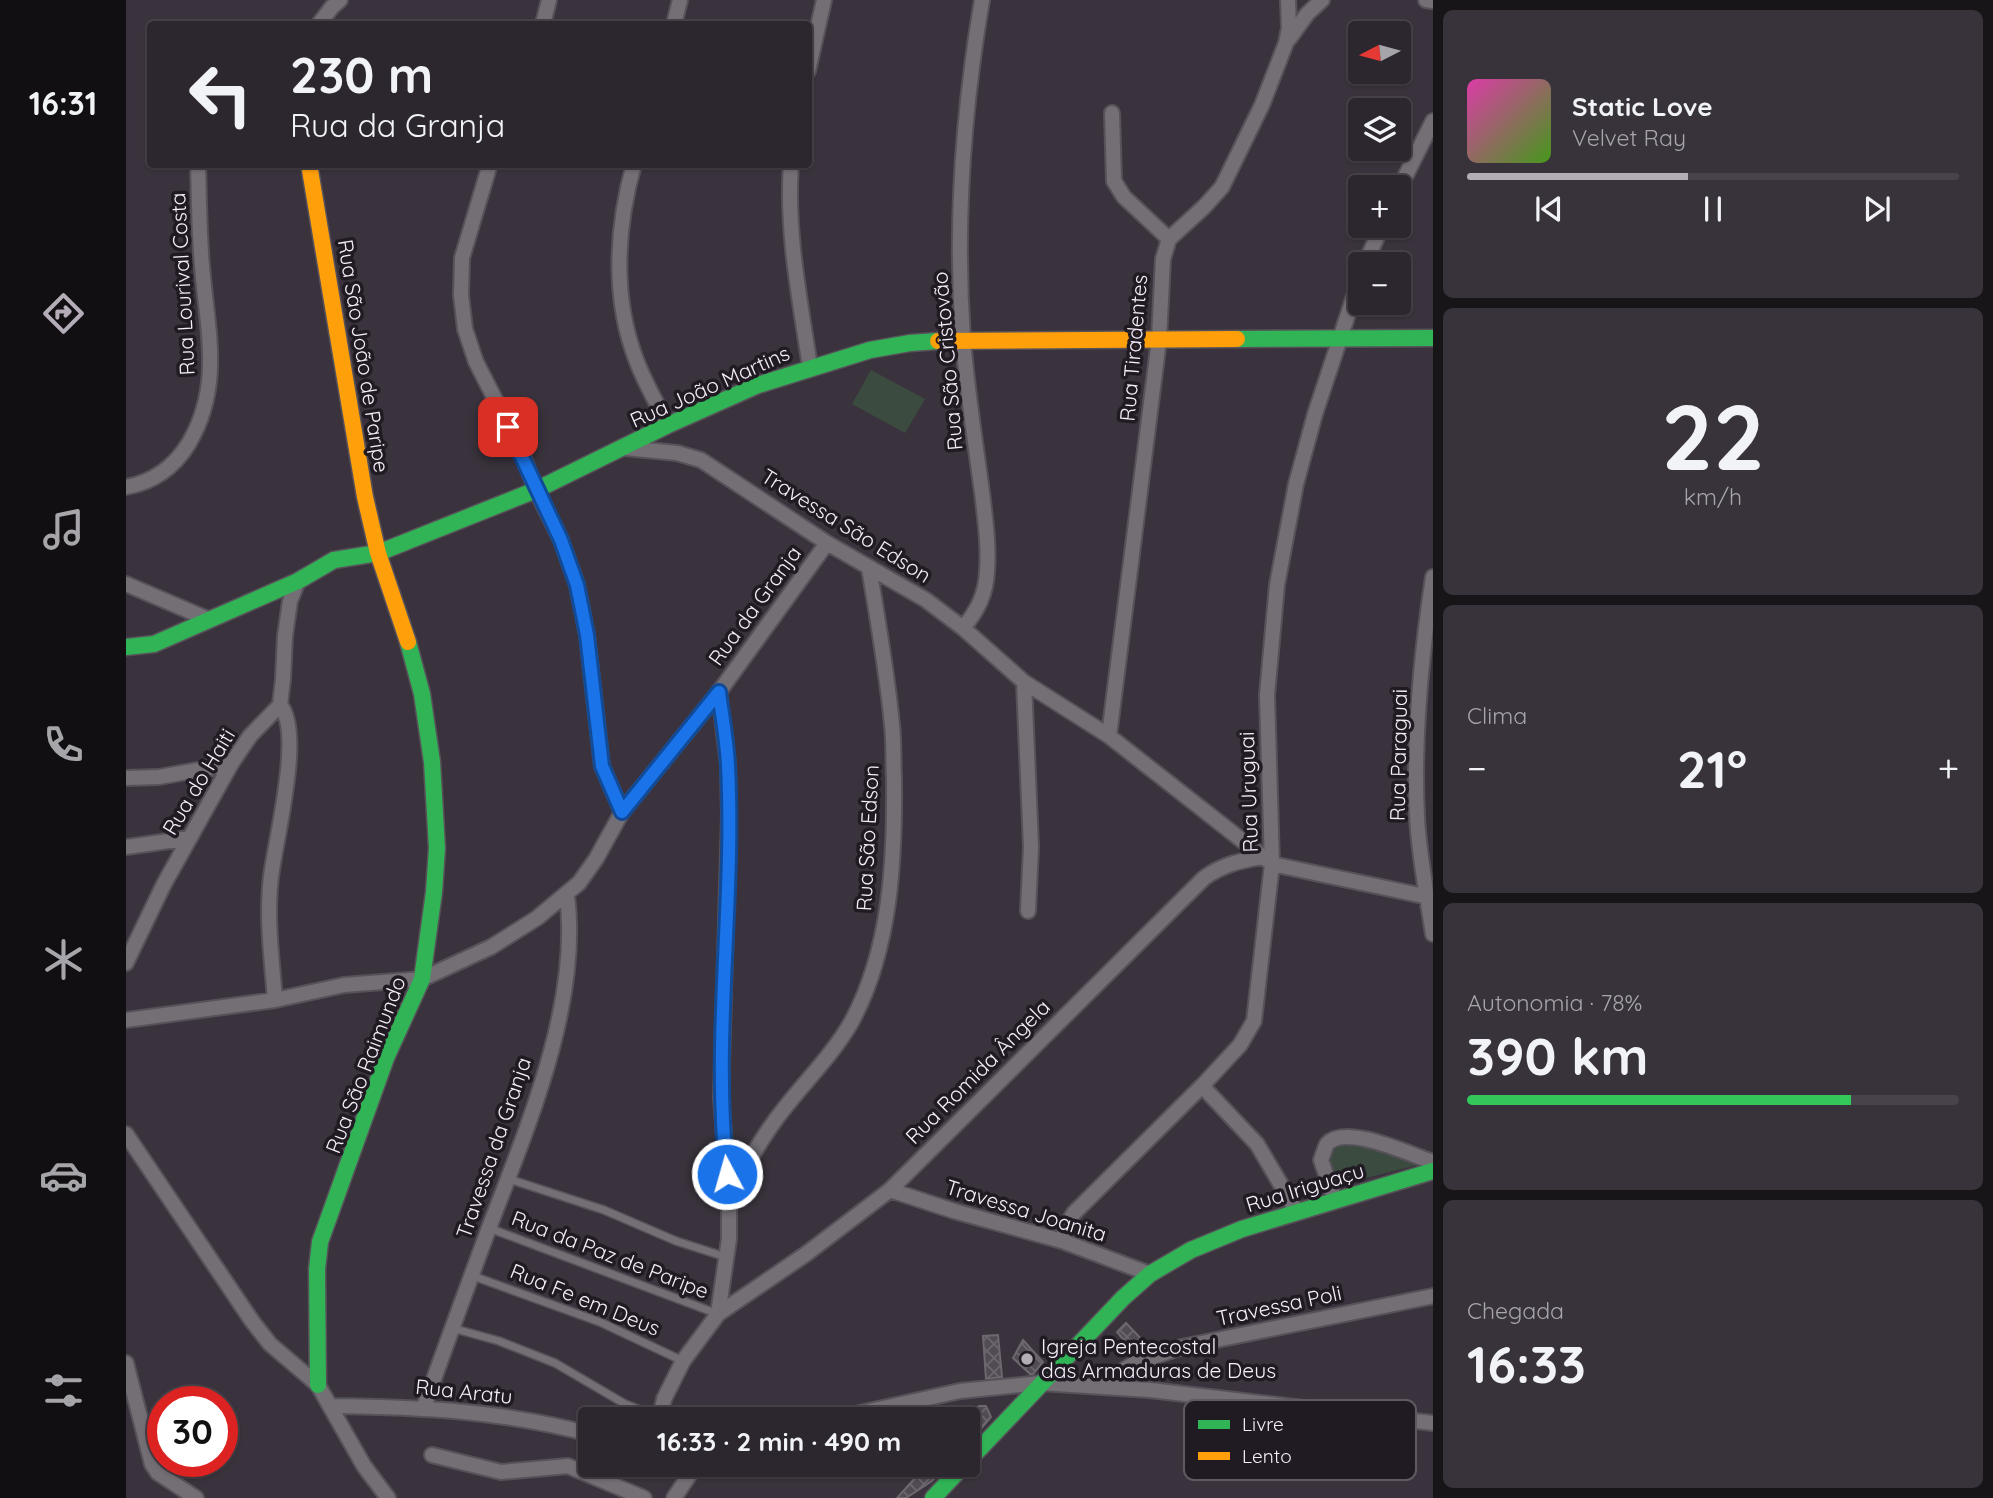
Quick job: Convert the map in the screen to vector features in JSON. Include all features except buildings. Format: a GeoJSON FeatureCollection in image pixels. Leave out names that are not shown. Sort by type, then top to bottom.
{"type":"FeatureCollection","features":[{"type":"Feature","properties":{"kind":"street"},"geometry":{"type":"LineString","coordinates":[[321,21],[340,0]]}},
{"type":"Feature","properties":{"kind":"street"},"geometry":{"type":"LineString","coordinates":[[544,21],[549,0]]}},
{"type":"Feature","properties":{"kind":"street"},"geometry":{"type":"LineString","coordinates":[[675,21],[680,0]]}},
{"type":"Feature","properties":{"kind":"street"},"geometry":{"type":"LineString","coordinates":[[812,53],[824,0]]}},
{"type":"Feature","properties":{"kind":"street","name":"Rua São Cristovão"},"geometry":{"type":"LineString","coordinates":[[964,628],[976,613],[984,596],[988,568],[986,526],[963,340],[961,279],[964,128],[982,0]]}},
{"type":"Feature","properties":{"kind":"street"},"geometry":{"type":"LineString","coordinates":[[1112,113],[1114,181],[1124,197],[1169,239],[1222,187],[1262,105],[1286,43],[1289,28],[1288,0]]}},
{"type":"Feature","properties":{"kind":"street"},"geometry":{"type":"LineString","coordinates":[[1286,43],[1307,14],[1322,0]]}},
{"type":"Feature","properties":{"kind":"street"},"geometry":{"type":"LineString","coordinates":[[1426,0],[1433,1]]}},
{"type":"Feature","properties":{"kind":"street"},"geometry":{"type":"LineString","coordinates":[[1406,175],[1433,121]]}},
{"type":"Feature","properties":{"kind":"street","name":"Rua Lourival Costa"},"geometry":{"type":"LineString","coordinates":[[126,486],[138,484],[169,469],[185,450],[200,424],[209,396],[211,367],[200,242],[198,168]]}},
{"type":"Feature","properties":{"kind":"street","name":"Rua São João de Paripe"},"geometry":{"type":"LineString","coordinates":[[310,168],[346,390],[378,553]]}},
{"type":"Feature","properties":{"kind":"street"},"geometry":{"type":"LineString","coordinates":[[489,168],[462,258],[461,295],[465,329],[475,362],[519,446],[536,490],[561,540],[577,585],[587,635],[602,766],[622,812]]}},
{"type":"Feature","properties":{"kind":"street"},"geometry":{"type":"LineString","coordinates":[[633,168],[622,219],[618,269],[624,321],[637,362],[668,425]]}},
{"type":"Feature","properties":{"kind":"street"},"geometry":{"type":"LineString","coordinates":[[791,168],[791,237],[810,367]]}},
{"type":"Feature","properties":{"kind":"street","name":"Rua Tiradentes"},"geometry":{"type":"LineString","coordinates":[[1109,736],[1159,340],[1163,259],[1169,239]]}},
{"type":"Feature","properties":{"kind":"street","name":"Rua Uruguai"},"geometry":{"type":"LineString","coordinates":[[1062,1241],[1067,1224],[1074,1213],[1202,1086],[1240,1045],[1254,1021],[1267,860],[1266,695],[1277,585],[1296,484],[1315,414],[1348,312]]}},
{"type":"Feature","properties":{"kind":"street","name":"Rua João Martins"},"geometry":{"type":"LineString","coordinates":[[126,647],[154,644],[298,581],[334,561],[378,553],[536,490],[668,425],[758,385],[870,350],[910,343],[963,340],[1433,338]]}},
{"type":"Feature","properties":{"kind":"street","name":"Travessa São Edson"},"geometry":{"type":"LineString","coordinates":[[625,448],[677,453],[701,460],[827,543],[926,600],[964,628],[1024,682],[1109,736],[1267,860]]}},
{"type":"Feature","properties":{"kind":"street","name":"Rua da Granja"},"geometry":{"type":"LineString","coordinates":[[422,979],[491,947],[537,918],[579,883],[596,859],[622,812],[719,692],[827,543]]}},
{"type":"Feature","properties":{"kind":"street","name":"Rua São Raimundo"},"geometry":{"type":"LineString","coordinates":[[318,1385],[317,1269],[320,1242],[386,1058],[422,979],[434,891],[437,848],[432,762],[422,694],[404,628],[378,553]]}},
{"type":"Feature","properties":{"kind":"street","name":"Rua São Edson"},"geometry":{"type":"LineString","coordinates":[[729,1193],[774,1122],[836,1045],[852,1020],[869,981],[884,927],[891,880],[893,728],[869,568]]}},
{"type":"Feature","properties":{"kind":"street","name":"Rua Paraguai"},"geometry":{"type":"LineString","coordinates":[[1433,577],[1422,646],[1416,765],[1417,820],[1430,897],[1433,934]]}},
{"type":"Feature","properties":{"kind":"street"},"geometry":{"type":"LineString","coordinates":[[275,1000],[270,919],[271,877],[282,816],[289,734],[287,716],[280,705],[285,635],[290,601],[298,581]]}},
{"type":"Feature","properties":{"kind":"street"},"geometry":{"type":"LineString","coordinates":[[126,583],[211,620]]}},
{"type":"Feature","properties":{"kind":"street"},"geometry":{"type":"LineString","coordinates":[[1024,682],[1031,847],[1028,911]]}},
{"type":"Feature","properties":{"kind":"street"},"geometry":{"type":"LineString","coordinates":[[662,1407],[683,1361],[718,1314],[727,1257],[729,1193],[721,1098],[729,803],[728,764],[719,692]]}},
{"type":"Feature","properties":{"kind":"street","name":"Rua do Haiti"},"geometry":{"type":"LineString","coordinates":[[126,963],[164,884],[231,764],[250,736],[280,705]]}},
{"type":"Feature","properties":{"kind":"street"},"geometry":{"type":"LineString","coordinates":[[126,778],[159,777],[231,764]]}},
{"type":"Feature","properties":{"kind":"street"},"geometry":{"type":"LineString","coordinates":[[126,847],[190,838]]}},
{"type":"Feature","properties":{"kind":"street"},"geometry":{"type":"LineString","coordinates":[[1267,860],[1430,897]]}},
{"type":"Feature","properties":{"kind":"street","name":"Rua Romida Ângela"},"geometry":{"type":"LineString","coordinates":[[718,1314],[806,1254],[890,1190],[1204,878],[1232,862],[1267,860]]}},
{"type":"Feature","properties":{"kind":"street","name":"Travessa da Granja"},"geometry":{"type":"LineString","coordinates":[[424,1407],[451,1328],[509,1179],[537,1095],[557,1023],[569,965],[571,925],[567,895]]}},
{"type":"Feature","properties":{"kind":"street"},"geometry":{"type":"LineString","coordinates":[[126,1020],[275,1000],[344,985],[422,979]]}},
{"type":"Feature","properties":{"kind":"street"},"geometry":{"type":"LineString","coordinates":[[1202,1086],[1257,1144],[1297,1212]]}},
{"type":"Feature","properties":{"kind":"street"},"geometry":{"type":"LineString","coordinates":[[126,1134],[252,1321],[280,1353],[318,1385],[363,1466],[388,1498]]}},
{"type":"Feature","properties":{"kind":"street"},"geometry":{"type":"LineString","coordinates":[[1335,1200],[1321,1160],[1328,1144],[1341,1136],[1357,1136],[1433,1162]]}},
{"type":"Feature","properties":{"kind":"street","name":"Rua Iriguaçu"},"geometry":{"type":"LineString","coordinates":[[980,1448],[1123,1298],[1150,1274],[1191,1250],[1242,1229],[1433,1171]]}},
{"type":"Feature","properties":{"kind":"street","name":"Travessa Joanita"},"geometry":{"type":"LineString","coordinates":[[890,1190],[1062,1241],[1150,1274]]}},
{"type":"Feature","properties":{"kind":"street","name":"Travessa Poli"},"geometry":{"type":"LineString","coordinates":[[1100,1385],[1135,1363],[1172,1350],[1433,1296]]}},
{"type":"Feature","properties":{"kind":"street"},"geometry":{"type":"LineString","coordinates":[[126,1363],[152,1464],[158,1473],[196,1498]]}},
{"type":"Feature","properties":{"kind":"street"},"geometry":{"type":"LineString","coordinates":[[887,1407],[960,1391],[1041,1383],[1100,1385],[1231,1400]]}},
{"type":"Feature","properties":{"kind":"street","name":"Rua Aratu"},"geometry":{"type":"LineString","coordinates":[[332,1406],[424,1407],[545,1423],[578,1431]]}},
{"type":"Feature","properties":{"kind":"street"},"geometry":{"type":"LineString","coordinates":[[432,1455],[501,1472],[568,1465],[644,1498]]}},
{"type":"Feature","properties":{"kind":"street"},"geometry":{"type":"LineString","coordinates":[[674,1498],[688,1477]]}},
{"type":"Feature","properties":{"kind":"street","name":"Rua Iriguaçu"},"geometry":{"type":"LineString","coordinates":[[933,1498],[953,1477]]}},
{"type":"Feature","properties":{"kind":"lane"},"geometry":{"type":"LineString","coordinates":[[509,1179],[604,1210],[676,1241],[727,1257]]}},
{"type":"Feature","properties":{"kind":"lane","name":"Rua da Paz de Paripe"},"geometry":{"type":"LineString","coordinates":[[489,1228],[718,1314]]}},
{"type":"Feature","properties":{"kind":"lane","name":"Rua Fe em Deus"},"geometry":{"type":"LineString","coordinates":[[472,1276],[600,1322],[683,1361]]}},
{"type":"Feature","properties":{"kind":"lane"},"geometry":{"type":"LineString","coordinates":[[451,1328],[499,1341],[555,1363],[630,1407]]}},
{"type":"Feature","properties":{"kind":"green space"},"geometry":{"type":"Polygon","coordinates":[[[871,370],[925,399],[905,433],[852,404],[871,370]]]}},
{"type":"Feature","properties":{"kind":"green space"},"geometry":{"type":"Polygon","coordinates":[[[1346,1142],[1418,1162],[1418,1165],[1346,1183],[1333,1175],[1330,1161],[1332,1150],[1346,1142]]]}},
{"type":"Feature","properties":{"kind":"traffic: fast"},"geometry":{"type":"LineString","coordinates":[[1237,339],[1433,338]]}},
{"type":"Feature","properties":{"kind":"traffic: fast"},"geometry":{"type":"LineString","coordinates":[[126,647],[154,644],[298,581],[334,560],[378,553],[536,490],[668,425],[758,385],[870,350],[938,341]]}},
{"type":"Feature","properties":{"kind":"traffic: fast"},"geometry":{"type":"LineString","coordinates":[[318,1385],[317,1269],[320,1242],[386,1058],[422,979],[434,892],[437,848],[432,762],[422,694],[408,642]]}},
{"type":"Feature","properties":{"kind":"traffic: fast"},"geometry":{"type":"LineString","coordinates":[[980,1448],[1123,1298],[1150,1274],[1191,1250],[1242,1229],[1433,1171]]}},
{"type":"Feature","properties":{"kind":"traffic: fast"},"geometry":{"type":"LineString","coordinates":[[933,1498],[953,1477]]}},
{"type":"Feature","properties":{"kind":"traffic: slow"},"geometry":{"type":"LineString","coordinates":[[310,168],[365,497],[378,553],[408,642]]}},
{"type":"Feature","properties":{"kind":"traffic: slow"},"geometry":{"type":"LineString","coordinates":[[938,341],[1237,339]]}},
{"type":"Feature","properties":{"kind":"place","name":"Igreja Pentecostal das Armaduras de Deus"},"geometry":{"type":"Point","coordinates":[1027,1359]}},
{"type":"Feature","properties":{"kind":"route"},"geometry":{"type":"LineString","coordinates":[[508,427],[561,540],[577,585],[587,635],[602,766],[622,812],[719,692],[728,764],[729,816],[721,1098],[727,1174]]}}]}
